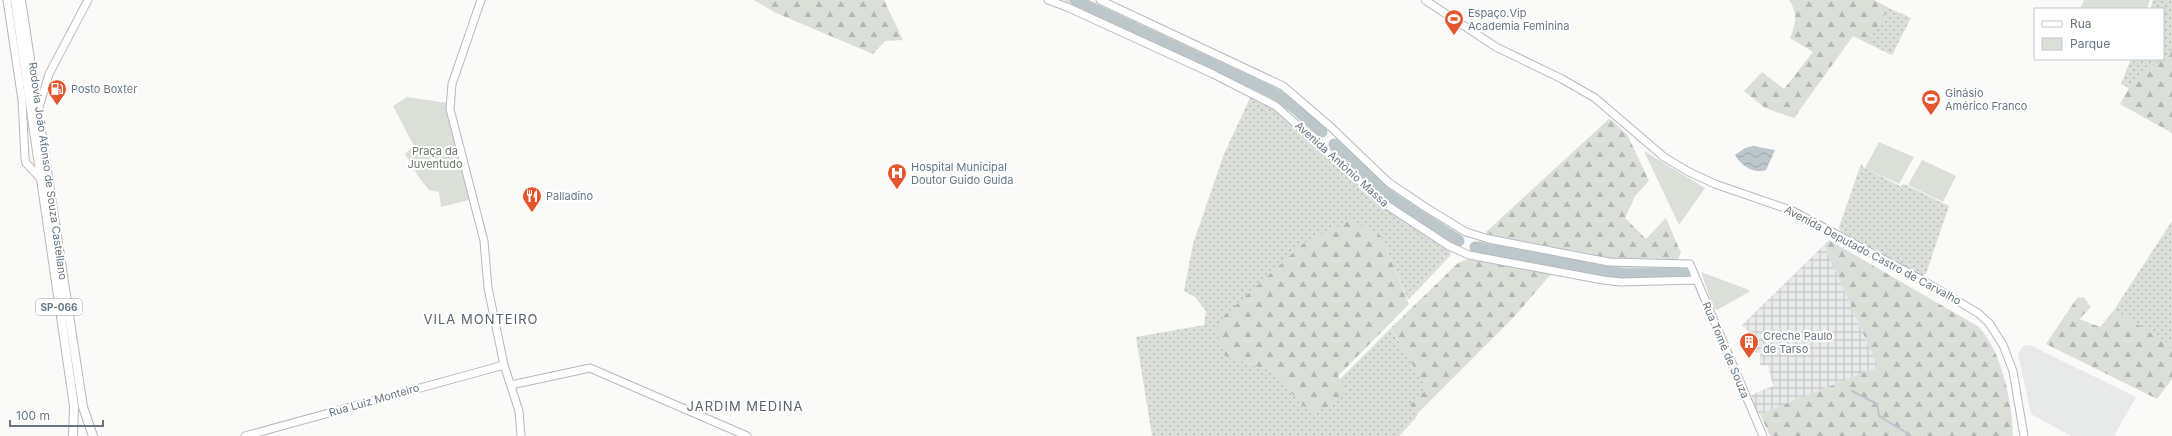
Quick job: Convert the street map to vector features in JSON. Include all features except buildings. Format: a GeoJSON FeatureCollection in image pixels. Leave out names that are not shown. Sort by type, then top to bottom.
{"type":"FeatureCollection","features":[{"type":"Feature","properties":{"kind":"main road","name":"Rodovia João Afonso de Souza Castellano"},"geometry":{"type":"LineString","coordinates":[[15,0],[31,86],[38,107],[83,407],[93,436]]}},
{"type":"Feature","properties":{"kind":"main road","name":"Rodovia João Afonso de Souza Castellano"},"geometry":{"type":"LineString","coordinates":[[21,0],[40,178],[74,406],[73,436]]}},
{"type":"Feature","properties":{"kind":"street"},"geometry":{"type":"LineString","coordinates":[[7,0],[22,100],[25,158],[26,163],[40,178]]}},
{"type":"Feature","properties":{"kind":"street"},"geometry":{"type":"LineString","coordinates":[[38,107],[49,74],[88,0]]}},
{"type":"Feature","properties":{"kind":"street"},"geometry":{"type":"LineString","coordinates":[[481,0],[452,84],[449,100],[452,120],[484,241],[488,288],[504,365],[519,411],[521,436]]}},
{"type":"Feature","properties":{"kind":"street","name":"Avenida Antônio Massa"},"geometry":{"type":"LineString","coordinates":[[1048,0],[1067,7],[1213,74],[1276,106],[1385,204],[1461,252],[1603,280],[1697,280]]}},
{"type":"Feature","properties":{"kind":"street","name":"Avenida Antônio Massa"},"geometry":{"type":"LineString","coordinates":[[1100,0],[1283,86],[1332,128],[1388,182],[1466,232],[1489,239],[1610,262],[1690,264]]}},
{"type":"Feature","properties":{"kind":"street","name":"Avenida Deputado Castro de Carvalho"},"geometry":{"type":"LineString","coordinates":[[1425,0],[1496,47],[1562,79],[1595,98],[1664,157],[1689,172],[1715,184],[1793,211],[1924,281],[1978,313],[1989,323],[2003,345],[2013,372],[2024,436]]}},
{"type":"Feature","properties":{"kind":"street","name":"Rua Tomé de Souza"},"geometry":{"type":"LineString","coordinates":[[1690,264],[1763,436]]}},
{"type":"Feature","properties":{"kind":"street","name":"Rua Luíz Monteiro"},"geometry":{"type":"LineString","coordinates":[[245,436],[504,365]]}},
{"type":"Feature","properties":{"kind":"street"},"geometry":{"type":"LineString","coordinates":[[511,385],[590,368],[747,436]]}},
{"type":"Feature","properties":{"kind":"shaded area"},"geometry":{"type":"Polygon","coordinates":[[[1824,245],[1878,367],[1758,415],[1751,395],[1773,386],[1768,365],[1760,366],[1760,353],[1748,351],[1749,331],[1741,326],[1824,245]]]}},
{"type":"Feature","properties":{"kind":"shaded area"},"geometry":{"type":"Polygon","coordinates":[[[2023,346],[2032,346],[2136,397],[2114,436],[2071,436],[2031,414],[2018,354],[2023,346]]]}},
{"type":"Feature","properties":{"kind":"green space"},"geometry":{"type":"Polygon","coordinates":[[[754,0],[884,0],[903,40],[885,41],[873,54],[776,13],[754,0]]]}},
{"type":"Feature","properties":{"kind":"green space"},"geometry":{"type":"Polygon","coordinates":[[[1063,0],[1089,0],[1263,80],[1282,90],[1327,128],[1326,134],[1319,138],[1290,111],[1267,97],[1063,0]]]}},
{"type":"Feature","properties":{"kind":"green space"},"geometry":{"type":"Polygon","coordinates":[[[1789,0],[1874,0],[1889,8],[1867,43],[1853,36],[1794,118],[1765,108],[1744,91],[1762,72],[1784,89],[1813,52],[1790,38],[1794,28],[1795,14],[1789,0]]]}},
{"type":"Feature","properties":{"kind":"green space"},"geometry":{"type":"Polygon","coordinates":[[[2084,0],[2150,0],[2147,8],[2080,8],[2084,0]]]}},
{"type":"Feature","properties":{"kind":"green space"},"geometry":{"type":"Polygon","coordinates":[[[2153,0],[2172,0],[2172,50],[2164,57],[2164,8],[2150,8],[2153,0]]]}},
{"type":"Feature","properties":{"kind":"green space"},"geometry":{"type":"Polygon","coordinates":[[[1889,8],[1911,18],[1892,55],[1867,43],[1889,8]]]}},
{"type":"Feature","properties":{"kind":"green space"},"geometry":{"type":"Polygon","coordinates":[[[2172,50],[2172,133],[2120,104],[2129,88],[2161,60],[2164,60],[2164,57],[2172,50]]]}},
{"type":"Feature","properties":{"kind":"green space"},"geometry":{"type":"Polygon","coordinates":[[[2131,60],[2161,60],[2129,88],[2121,84],[2131,60]]]}},
{"type":"Feature","properties":{"kind":"green space"},"geometry":{"type":"Polygon","coordinates":[[[1251,96],[1289,119],[1385,209],[1449,249],[1451,255],[1408,300],[1381,236],[1225,356],[1271,371],[1309,412],[1346,390],[1340,379],[1391,328],[1427,389],[1411,405],[1418,413],[1416,418],[1399,436],[1152,436],[1136,337],[1204,325],[1206,311],[1195,297],[1184,291],[1193,244],[1224,154],[1251,96]]]}},
{"type":"Feature","properties":{"kind":"green space","name":"Praça da Juventudo"},"geometry":{"type":"Polygon","coordinates":[[[407,97],[447,103],[469,200],[441,207],[439,192],[429,190],[418,176],[405,154],[414,146],[393,106],[407,97]]]}},
{"type":"Feature","properties":{"kind":"green space"},"geometry":{"type":"Polygon","coordinates":[[[1609,119],[1612,120],[1628,136],[1649,181],[1635,196],[1625,218],[1646,239],[1666,218],[1681,253],[1678,259],[1609,258],[1487,234],[1486,232],[1609,119]]]}},
{"type":"Feature","properties":{"kind":"green space"},"geometry":{"type":"Polygon","coordinates":[[[1338,138],[1400,195],[1463,236],[1463,244],[1458,246],[1387,201],[1330,148],[1331,141],[1338,138]]]}},
{"type":"Feature","properties":{"kind":"green space"},"geometry":{"type":"Polygon","coordinates":[[[1879,142],[1914,157],[1899,184],[1865,168],[1879,142]]]}},
{"type":"Feature","properties":{"kind":"green space"},"geometry":{"type":"Polygon","coordinates":[[[1644,151],[1705,188],[1679,225],[1644,151]]]}},
{"type":"Feature","properties":{"kind":"green space"},"geometry":{"type":"Polygon","coordinates":[[[1922,160],[1956,176],[1943,202],[1908,185],[1922,160]]]}},
{"type":"Feature","properties":{"kind":"green space"},"geometry":{"type":"Polygon","coordinates":[[[1861,164],[1863,167],[1900,186],[1904,184],[1949,206],[1926,274],[1919,275],[1840,231],[1839,227],[1861,164]]]}},
{"type":"Feature","properties":{"kind":"green space"},"geometry":{"type":"Polygon","coordinates":[[[1351,220],[1381,236],[1409,304],[1338,376],[1347,390],[1328,408],[1309,412],[1271,371],[1225,356],[1216,329],[1224,316],[1304,243],[1351,220]]]}},
{"type":"Feature","properties":{"kind":"green space"},"geometry":{"type":"Polygon","coordinates":[[[2172,221],[2172,346],[2114,310],[2172,221]]]}},
{"type":"Feature","properties":{"kind":"green space"},"geometry":{"type":"Polygon","coordinates":[[[1829,240],[1979,327],[1987,337],[2000,364],[2008,393],[2013,436],[1770,436],[1760,414],[1878,367],[1824,245],[1829,240]]]}},
{"type":"Feature","properties":{"kind":"green space"},"geometry":{"type":"Polygon","coordinates":[[[1478,241],[1614,265],[1685,266],[1688,267],[1691,275],[1689,277],[1624,279],[1603,277],[1471,251],[1473,244],[1478,241]]]}},
{"type":"Feature","properties":{"kind":"green space"},"geometry":{"type":"Polygon","coordinates":[[[1467,259],[1551,274],[1513,318],[1418,413],[1410,405],[1427,389],[1391,328],[1458,263],[1467,259]]]}},
{"type":"Feature","properties":{"kind":"green space"},"geometry":{"type":"Polygon","coordinates":[[[1701,272],[1749,290],[1749,292],[1717,310],[1713,307],[1701,272]]]}},
{"type":"Feature","properties":{"kind":"green space"},"geometry":{"type":"Polygon","coordinates":[[[2084,297],[2091,307],[2079,319],[2100,327],[2114,310],[2172,346],[2172,379],[2157,399],[2046,344],[2077,298],[2084,297]]]}},
{"type":"Feature","properties":{"kind":"water"},"geometry":{"type":"Polygon","coordinates":[[[1753,146],[1775,150],[1766,170],[1753,170],[1737,159],[1735,155],[1745,148],[1753,146]]]}},
{"type":"Feature","properties":{"kind":"waterway"},"geometry":{"type":"LineString","coordinates":[[1075,0],[1274,93],[1297,110],[1322,132]]}},
{"type":"Feature","properties":{"kind":"waterway"},"geometry":{"type":"LineString","coordinates":[[1334,144],[1392,198],[1459,241]]}},
{"type":"Feature","properties":{"kind":"waterway"},"geometry":{"type":"LineString","coordinates":[[1475,247],[1623,274],[1684,273]]}},
{"type":"Feature","properties":{"kind":"waterway"},"geometry":{"type":"LineString","coordinates":[[1852,391],[1877,404],[1879,416],[1907,433],[1908,436]]}},
{"type":"Feature","properties":{"kind":"place","name":"Espaço.Vip Academia Feminina"},"geometry":{"type":"Point","coordinates":[1454,36]}},
{"type":"Feature","properties":{"kind":"place","name":"Posto Boxter"},"geometry":{"type":"Point","coordinates":[57,106]}},
{"type":"Feature","properties":{"kind":"place","name":"Ginásio Américo Franco"},"geometry":{"type":"Point","coordinates":[1931,116]}},
{"type":"Feature","properties":{"kind":"place","name":"Hospital Municipal Doutor Guido Guida"},"geometry":{"type":"Point","coordinates":[897,190]}},
{"type":"Feature","properties":{"kind":"place","name":"Palladino"},"geometry":{"type":"Point","coordinates":[532,213]}},
{"type":"Feature","properties":{"kind":"place","name":"Creche Paulo de Tarso"},"geometry":{"type":"Point","coordinates":[1749,359]}},
{"type":"Feature","properties":{"kind":"district","name":"VILA MONTEIRO"},"geometry":{"type":"Point","coordinates":[481,319]}},
{"type":"Feature","properties":{"kind":"district","name":"JARDIM MEDINA"},"geometry":{"type":"Point","coordinates":[745,406]}}]}
